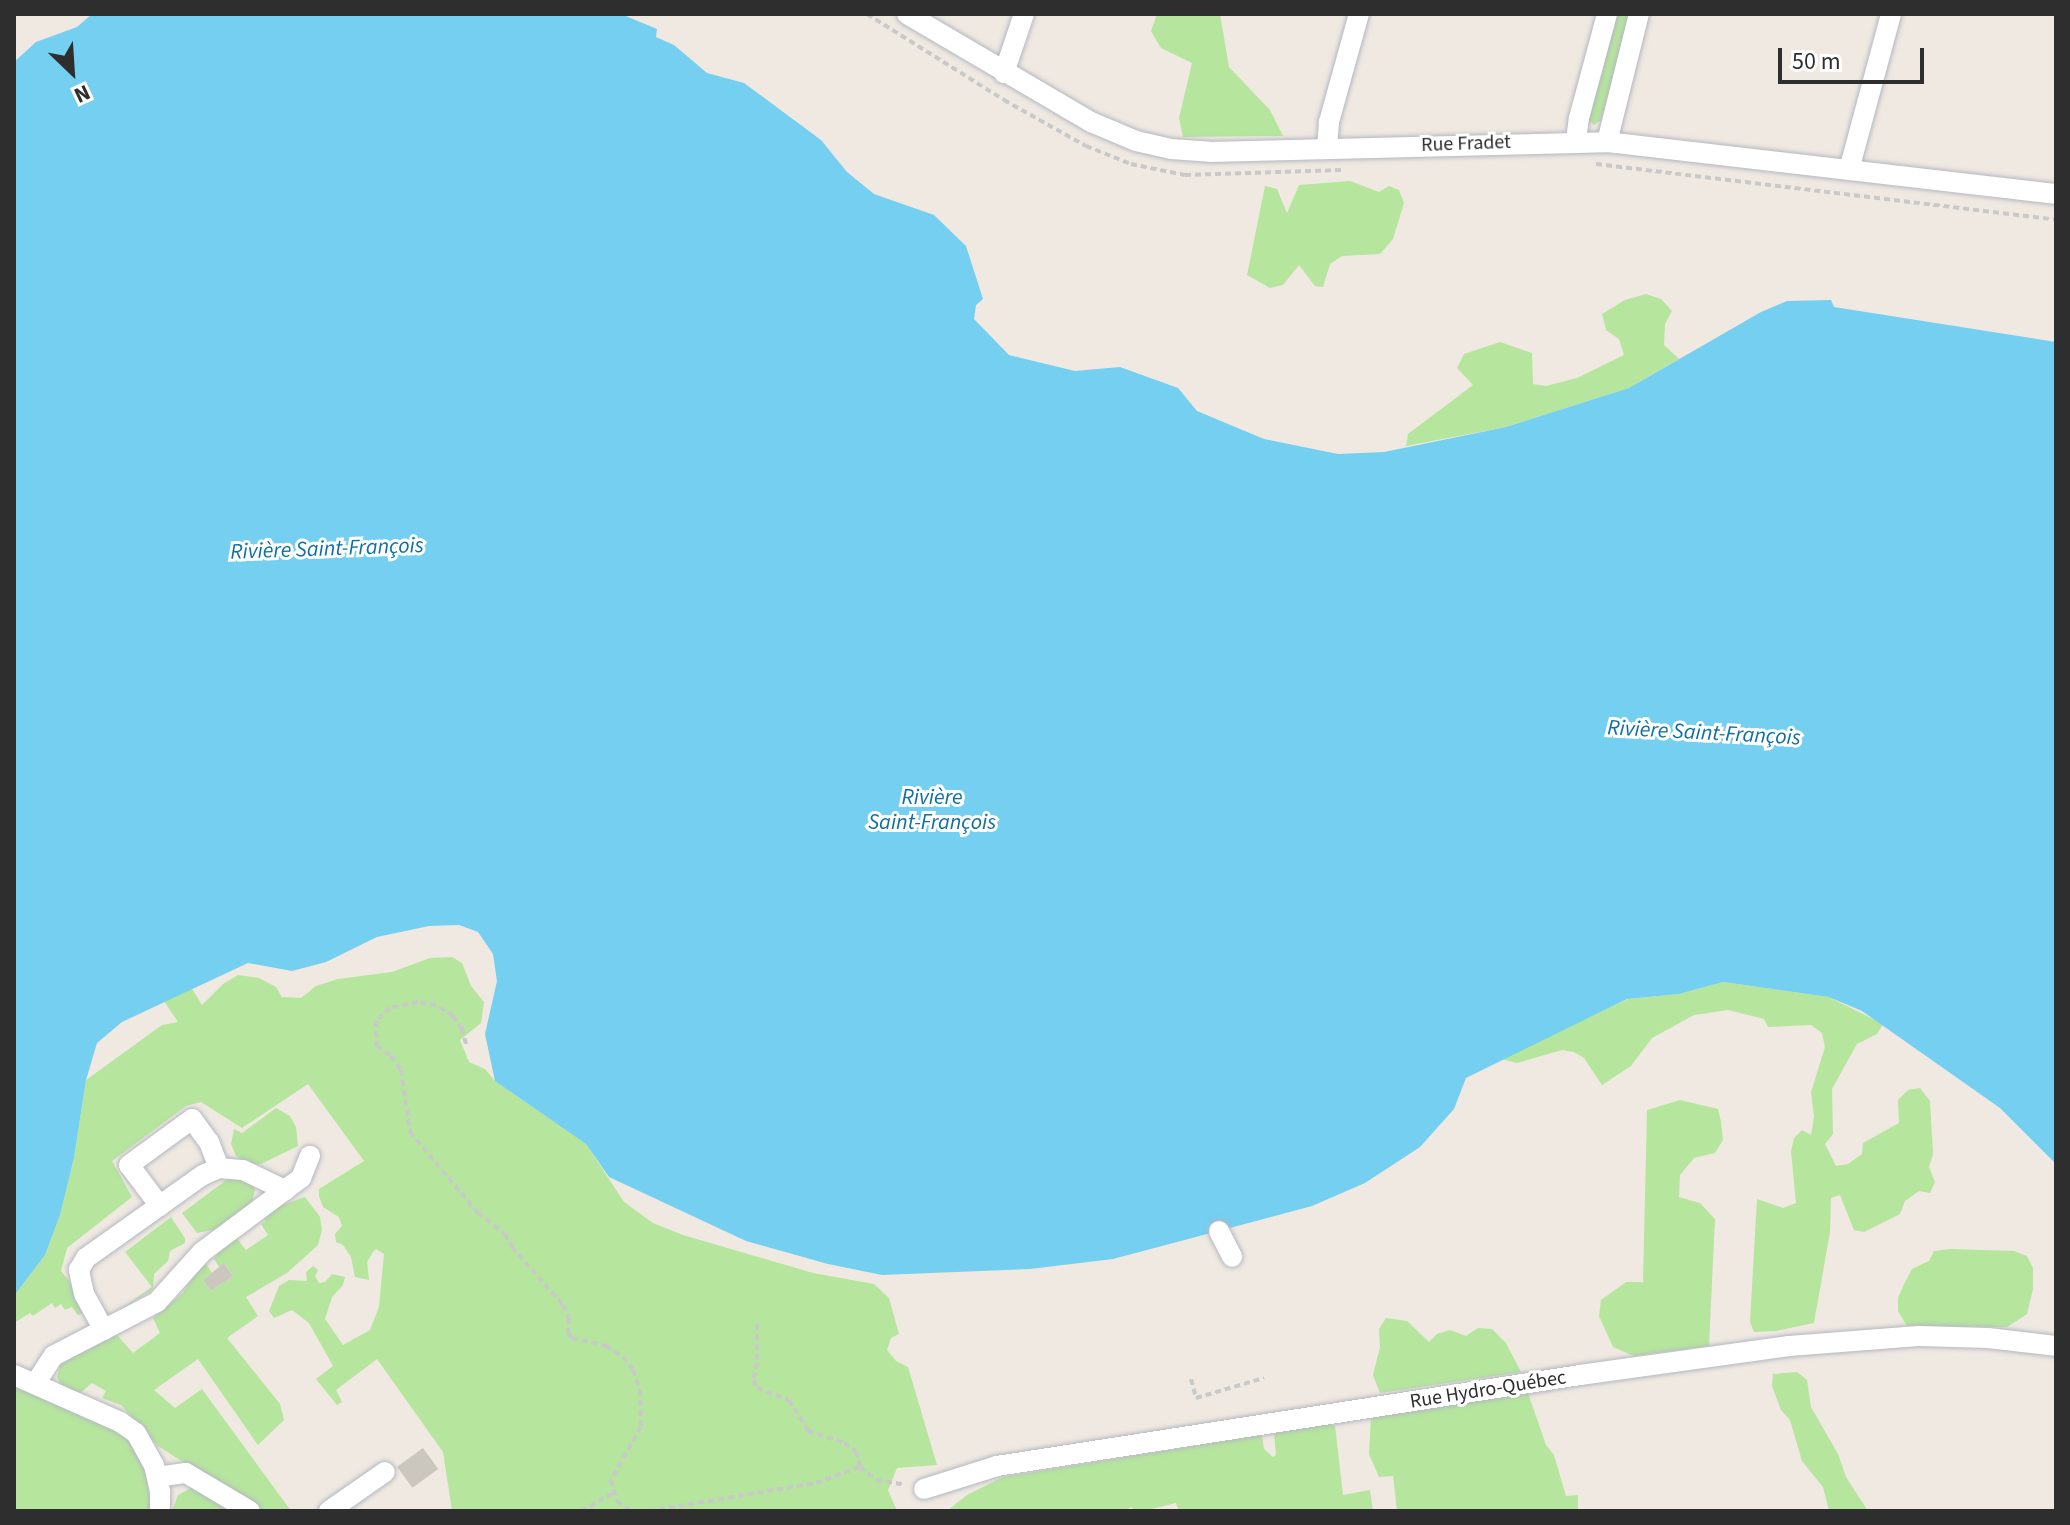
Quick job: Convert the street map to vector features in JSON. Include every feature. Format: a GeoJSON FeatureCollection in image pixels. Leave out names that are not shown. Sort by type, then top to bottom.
{"type":"FeatureCollection","features":[{"type":"Feature","properties":{"kind":"street","name":"Rue Fradet"},"geometry":{"type":"LineString","coordinates":[[907,14],[1091,122],[1152,145],[1198,152],[1607,142],[2056,194]]}},
{"type":"Feature","properties":{"kind":"street"},"geometry":{"type":"LineString","coordinates":[[1004,73],[1024,14]]}},
{"type":"Feature","properties":{"kind":"street"},"geometry":{"type":"LineString","coordinates":[[1327,149],[1329,122],[1359,14]]}},
{"type":"Feature","properties":{"kind":"street"},"geometry":{"type":"LineString","coordinates":[[1576,141],[1579,118],[1607,14]]}},
{"type":"Feature","properties":{"kind":"street"},"geometry":{"type":"LineString","coordinates":[[1607,142],[1639,14]]}},
{"type":"Feature","properties":{"kind":"street"},"geometry":{"type":"LineString","coordinates":[[1849,170],[1891,14]]}},
{"type":"Feature","properties":{"kind":"street"},"geometry":{"type":"LineString","coordinates":[[160,1206],[129,1165],[192,1119],[209,1142],[219,1168]]}},
{"type":"Feature","properties":{"kind":"street"},"geometry":{"type":"LineString","coordinates":[[35,1384],[53,1356],[157,1302],[202,1252],[301,1178],[310,1156]]}},
{"type":"Feature","properties":{"kind":"street"},"geometry":{"type":"LineString","coordinates":[[104,1330],[84,1294],[81,1264],[203,1175],[219,1168],[243,1170],[285,1190]]}},
{"type":"Feature","properties":{"kind":"street"},"geometry":{"type":"LineString","coordinates":[[1219,1231],[1232,1257]]}},
{"type":"Feature","properties":{"kind":"street","name":"Rue Hydro-Québec"},"geometry":{"type":"LineString","coordinates":[[924,1489],[997,1466],[1789,1346],[1919,1336],[1988,1338],[2056,1346]]}},
{"type":"Feature","properties":{"kind":"street"},"geometry":{"type":"LineString","coordinates":[[14,1375],[120,1422],[136,1433],[146,1446],[157,1477],[160,1511]]}},
{"type":"Feature","properties":{"kind":"street"},"geometry":{"type":"LineString","coordinates":[[329,1511],[385,1472]]}},
{"type":"Feature","properties":{"kind":"street"},"geometry":{"type":"LineString","coordinates":[[157,1477],[186,1473],[250,1511]]}},
{"type":"Feature","properties":{"kind":"path"},"geometry":{"type":"LineString","coordinates":[[1588,163],[2056,220]]}},
{"type":"Feature","properties":{"kind":"path"},"geometry":{"type":"LineString","coordinates":[[1177,174],[1356,170]]}},
{"type":"Feature","properties":{"kind":"path"},"geometry":{"type":"LineString","coordinates":[[466,1044],[462,1029],[453,1016],[436,1005],[418,1002],[390,1008],[376,1021],[377,1046],[391,1056],[401,1070],[410,1132],[478,1213],[505,1234],[512,1247],[563,1305],[569,1318],[568,1333],[572,1338],[606,1346],[623,1357],[633,1370],[640,1390],[641,1427],[614,1469],[613,1493],[624,1509],[630,1511]]}},
{"type":"Feature","properties":{"kind":"path"},"geometry":{"type":"LineString","coordinates":[[757,1324],[757,1363],[753,1380],[757,1388],[789,1400],[808,1431],[856,1451],[860,1467],[876,1480],[924,1489]]}},
{"type":"Feature","properties":{"kind":"path"},"geometry":{"type":"LineString","coordinates":[[1191,1379],[1196,1398],[1264,1378]]}},
{"type":"Feature","properties":{"kind":"path"},"geometry":{"type":"LineString","coordinates":[[649,1511],[816,1483],[860,1467]]}},
{"type":"Feature","properties":{"kind":"path"},"geometry":{"type":"LineString","coordinates":[[581,1511],[613,1493]]}},
{"type":"Feature","properties":{"kind":"green space"},"geometry":{"type":"Polygon","coordinates":[[[1157,14],[1220,14],[1229,67],[1270,110],[1283,136],[1183,137],[1179,118],[1192,63],[1161,48],[1151,31],[1157,14]]]}},
{"type":"Feature","properties":{"kind":"green space"},"geometry":{"type":"Polygon","coordinates":[[[1617,14],[1631,14],[1601,120],[1594,125],[1589,121],[1589,114],[1617,14]]]}},
{"type":"Feature","properties":{"kind":"green space"},"geometry":{"type":"Polygon","coordinates":[[[1350,181],[1379,192],[1389,186],[1399,190],[1404,203],[1393,239],[1380,254],[1342,256],[1330,264],[1323,287],[1315,286],[1299,265],[1283,285],[1270,288],[1247,275],[1265,186],[1277,189],[1287,213],[1299,185],[1350,181]]]}},
{"type":"Feature","properties":{"kind":"green space"},"geometry":{"type":"Polygon","coordinates":[[[1646,294],[1661,299],[1672,311],[1665,324],[1664,345],[1679,359],[1629,388],[1506,427],[1406,446],[1408,434],[1473,385],[1457,368],[1464,354],[1500,342],[1532,353],[1533,384],[1546,386],[1577,378],[1624,355],[1619,339],[1606,330],[1602,314],[1625,300],[1646,294]]]}},
{"type":"Feature","properties":{"kind":"green space"},"geometry":{"type":"Polygon","coordinates":[[[452,957],[462,963],[471,986],[484,1002],[481,1023],[460,1040],[469,1062],[485,1069],[495,1081],[586,1144],[624,1202],[653,1223],[683,1235],[813,1273],[874,1284],[889,1298],[899,1334],[891,1338],[887,1350],[896,1361],[908,1367],[937,1465],[897,1468],[888,1490],[897,1511],[452,1511],[443,1452],[377,1359],[336,1390],[342,1402],[337,1405],[316,1379],[333,1366],[309,1323],[292,1310],[274,1318],[269,1311],[279,1286],[289,1280],[307,1281],[306,1272],[313,1266],[318,1270],[315,1276],[319,1283],[325,1282],[332,1274],[345,1277],[343,1285],[332,1297],[325,1319],[343,1345],[370,1330],[379,1307],[384,1254],[376,1249],[367,1262],[369,1280],[355,1277],[351,1257],[343,1245],[336,1242],[335,1234],[342,1226],[339,1217],[323,1207],[319,1196],[319,1189],[364,1161],[308,1084],[242,1128],[201,1102],[186,1106],[112,1161],[132,1197],[67,1248],[61,1271],[73,1286],[83,1313],[78,1315],[72,1307],[65,1310],[61,1304],[55,1308],[52,1303],[33,1316],[30,1313],[14,1323],[14,1296],[45,1255],[60,1215],[74,1158],[86,1080],[162,1025],[178,1022],[164,1001],[191,987],[202,1005],[223,984],[238,975],[259,978],[276,987],[282,997],[301,998],[316,986],[338,979],[392,972],[430,958],[452,957]]]}},
{"type":"Feature","properties":{"kind":"green space"},"geometry":{"type":"Polygon","coordinates":[[[1723,982],[1829,997],[1883,1024],[1877,1034],[1857,1044],[1832,1089],[1833,1134],[1825,1144],[1836,1166],[1848,1164],[1862,1154],[1863,1143],[1899,1123],[1898,1100],[1908,1090],[1920,1088],[1930,1101],[1933,1154],[1929,1167],[1935,1182],[1930,1193],[1919,1191],[1905,1201],[1900,1214],[1864,1232],[1854,1230],[1840,1195],[1831,1198],[1830,1232],[1814,1323],[1776,1331],[1754,1332],[1750,1322],[1757,1199],[1783,1208],[1796,1203],[1791,1151],[1794,1138],[1802,1130],[1811,1135],[1814,1117],[1811,1092],[1825,1047],[1822,1033],[1811,1025],[1768,1027],[1764,1019],[1728,1010],[1694,1015],[1652,1038],[1631,1066],[1602,1085],[1584,1058],[1574,1052],[1562,1050],[1517,1063],[1501,1059],[1628,999],[1679,994],[1723,982]]]}},
{"type":"Feature","properties":{"kind":"green space"},"geometry":{"type":"Polygon","coordinates":[[[1680,1100],[1718,1109],[1721,1122],[1723,1140],[1715,1153],[1694,1158],[1680,1175],[1679,1197],[1700,1203],[1715,1219],[1709,1346],[1634,1356],[1613,1347],[1599,1316],[1601,1300],[1626,1282],[1643,1282],[1647,1110],[1680,1100]]]}},
{"type":"Feature","properties":{"kind":"green space"},"geometry":{"type":"Polygon","coordinates":[[[276,1108],[290,1116],[296,1127],[298,1146],[261,1164],[250,1165],[236,1156],[231,1144],[234,1129],[242,1133],[276,1108]]]}},
{"type":"Feature","properties":{"kind":"green space"},"geometry":{"type":"Polygon","coordinates":[[[233,1175],[251,1181],[255,1190],[252,1202],[226,1227],[197,1233],[182,1213],[233,1175]]]}},
{"type":"Feature","properties":{"kind":"green space"},"geometry":{"type":"Polygon","coordinates":[[[305,1197],[320,1217],[322,1230],[318,1245],[287,1273],[246,1297],[258,1316],[227,1338],[280,1404],[284,1420],[258,1445],[198,1359],[154,1390],[175,1408],[202,1389],[291,1511],[260,1511],[158,1446],[121,1405],[102,1398],[106,1391],[92,1383],[79,1394],[60,1384],[57,1377],[61,1362],[117,1335],[133,1353],[160,1333],[153,1318],[183,1293],[194,1274],[206,1264],[212,1273],[203,1280],[211,1291],[233,1276],[225,1264],[219,1267],[214,1259],[226,1241],[234,1235],[246,1250],[268,1235],[261,1224],[266,1221],[261,1215],[265,1211],[305,1197]]]}},
{"type":"Feature","properties":{"kind":"green space"},"geometry":{"type":"Polygon","coordinates":[[[171,1217],[185,1243],[170,1251],[168,1261],[154,1274],[153,1289],[110,1317],[152,1287],[125,1252],[171,1217]]]}},
{"type":"Feature","properties":{"kind":"green space"},"geometry":{"type":"Polygon","coordinates":[[[1934,1251],[2014,1251],[2027,1256],[2033,1268],[2033,1289],[2027,1314],[2007,1327],[1907,1326],[1898,1311],[1898,1298],[1912,1269],[1929,1261],[1934,1251]]]}},
{"type":"Feature","properties":{"kind":"green space"},"geometry":{"type":"Polygon","coordinates":[[[1386,1318],[1407,1321],[1429,1342],[1437,1334],[1450,1330],[1466,1336],[1478,1328],[1492,1329],[1506,1343],[1521,1372],[1380,1393],[1373,1375],[1380,1347],[1379,1329],[1386,1318]]]}},
{"type":"Feature","properties":{"kind":"green space"},"geometry":{"type":"Polygon","coordinates":[[[1797,1372],[1807,1380],[1811,1407],[1838,1454],[1846,1477],[1868,1511],[1829,1511],[1823,1487],[1802,1461],[1790,1420],[1781,1410],[1772,1386],[1773,1374],[1797,1372]]]}},
{"type":"Feature","properties":{"kind":"green space"},"geometry":{"type":"Polygon","coordinates":[[[14,1384],[50,1403],[63,1403],[123,1434],[143,1459],[152,1511],[14,1511],[14,1384]]]}},
{"type":"Feature","properties":{"kind":"green space"},"geometry":{"type":"Polygon","coordinates":[[[1528,1393],[1546,1445],[1554,1455],[1566,1496],[1578,1495],[1578,1511],[1397,1511],[1393,1476],[1379,1477],[1369,1454],[1371,1418],[1528,1393]]]}},
{"type":"Feature","properties":{"kind":"green space"},"geometry":{"type":"Polygon","coordinates":[[[1330,1424],[1335,1426],[1343,1495],[1370,1490],[1373,1511],[1179,1511],[1176,1503],[1143,1511],[1131,1511],[1133,1507],[1121,1511],[947,1511],[967,1495],[1003,1477],[1262,1435],[1264,1449],[1273,1457],[1276,1455],[1274,1433],[1330,1424]]]}},
{"type":"Feature","properties":{"kind":"green space"},"geometry":{"type":"Polygon","coordinates":[[[193,1487],[239,1511],[172,1511],[178,1495],[193,1487]]]}},
{"type":"Feature","properties":{"kind":"water","name":"Rivière Saint-François"},"geometry":{"type":"Polygon","coordinates":[[[92,14],[621,14],[657,29],[656,37],[674,45],[707,73],[744,83],[821,140],[847,172],[874,194],[934,215],[966,246],[983,299],[976,305],[974,319],[1009,355],[1075,371],[1120,367],[1178,388],[1197,411],[1264,439],[1338,454],[1384,452],[1506,427],[1629,388],[1761,312],[1787,301],[1831,300],[1834,307],[2056,342],[2056,1164],[2000,1108],[1862,1011],[1829,997],[1723,982],[1679,994],[1627,999],[1466,1078],[1454,1109],[1420,1147],[1365,1183],[1312,1206],[1113,1259],[1030,1269],[882,1275],[828,1264],[746,1241],[609,1177],[586,1144],[495,1081],[485,1034],[497,981],[493,954],[478,932],[459,925],[429,926],[377,937],[326,962],[292,971],[248,963],[122,1022],[97,1043],[86,1080],[74,1158],[60,1215],[45,1255],[14,1296],[14,62],[36,42],[77,27],[92,14]]]}},
{"type":"Feature","properties":{"kind":"building"},"geometry":{"type":"Polygon","coordinates":[[[224,1263],[233,1276],[211,1291],[203,1280],[224,1263]]]}},
{"type":"Feature","properties":{"kind":"building"},"geometry":{"type":"Polygon","coordinates":[[[423,1448],[438,1469],[412,1488],[397,1467],[423,1448]]]}}]}
